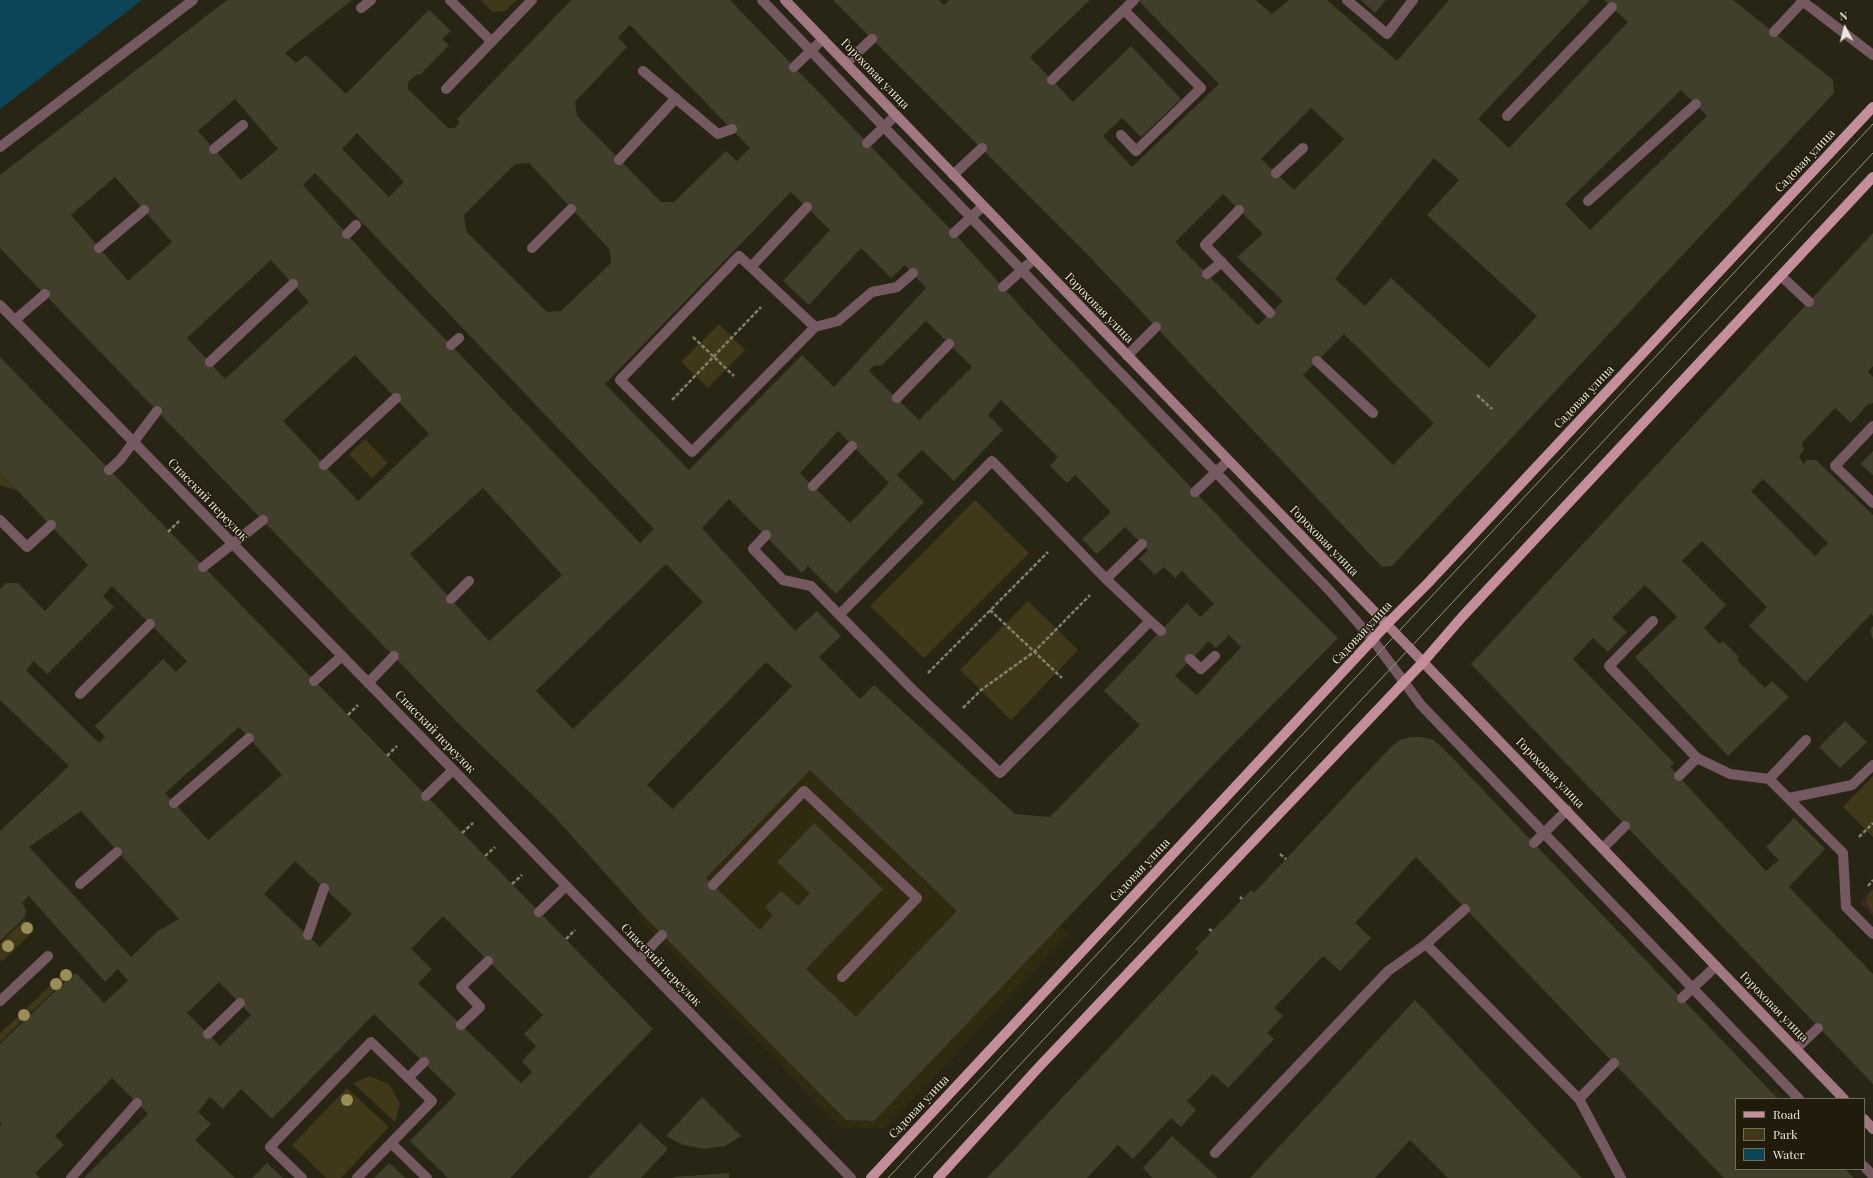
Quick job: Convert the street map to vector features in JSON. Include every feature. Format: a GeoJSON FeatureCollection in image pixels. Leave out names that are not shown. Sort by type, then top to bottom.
{"type":"FeatureCollection","features":[{"type":"Feature","properties":{"kind":"main road","name":"Садовая улица"},"geometry":{"type":"LineString","coordinates":[[871,1178],[1387,624],[1428,583],[1873,107]]}},
{"type":"Feature","properties":{"kind":"main road"},"geometry":{"type":"LineString","coordinates":[[938,1178],[1045,1061],[1424,661],[1462,617],[1873,177]]}},
{"type":"Feature","properties":{"kind":"street"},"geometry":{"type":"LineString","coordinates":[[0,147],[193,0]]}},
{"type":"Feature","properties":{"kind":"street"},"geometry":{"type":"LineString","coordinates":[[361,8],[371,0]]}},
{"type":"Feature","properties":{"kind":"street"},"geometry":{"type":"LineString","coordinates":[[450,0],[491,41]]}},
{"type":"Feature","properties":{"kind":"street"},"geometry":{"type":"LineString","coordinates":[[446,89],[532,0]]}},
{"type":"Feature","properties":{"kind":"street"},"geometry":{"type":"LineString","coordinates":[[762,0],[1330,591],[1373,640],[1421,705],[1798,1098]]}},
{"type":"Feature","properties":{"kind":"street","name":"Гороховая улица"},"geometry":{"type":"LineString","coordinates":[[785,0],[1228,461],[1424,661],[1843,1098]]}},
{"type":"Feature","properties":{"kind":"street"},"geometry":{"type":"LineString","coordinates":[[1052,80],[1134,0]]}},
{"type":"Feature","properties":{"kind":"street"},"geometry":{"type":"LineString","coordinates":[[1347,0],[1387,34],[1413,0]]}},
{"type":"Feature","properties":{"kind":"street"},"geometry":{"type":"LineString","coordinates":[[1774,32],[1802,1],[1873,55]]}},
{"type":"Feature","properties":{"kind":"street"},"geometry":{"type":"LineString","coordinates":[[1507,116],[1612,7]]}},
{"type":"Feature","properties":{"kind":"street"},"geometry":{"type":"LineString","coordinates":[[1121,135],[1136,151],[1201,88],[1124,10]]}},
{"type":"Feature","properties":{"kind":"street"},"geometry":{"type":"LineString","coordinates":[[794,68],[823,39]]}},
{"type":"Feature","properties":{"kind":"street"},"geometry":{"type":"LineString","coordinates":[[846,63],[872,39]]}},
{"type":"Feature","properties":{"kind":"street"},"geometry":{"type":"LineString","coordinates":[[644,71],[718,134],[732,129]]}},
{"type":"Feature","properties":{"kind":"street"},"geometry":{"type":"LineString","coordinates":[[619,160],[676,98]]}},
{"type":"Feature","properties":{"kind":"street"},"geometry":{"type":"LineString","coordinates":[[1588,201],[1696,104]]}},
{"type":"Feature","properties":{"kind":"street"},"geometry":{"type":"LineString","coordinates":[[866,143],[896,115]]}},
{"type":"Feature","properties":{"kind":"street"},"geometry":{"type":"LineString","coordinates":[[214,149],[243,125]]}},
{"type":"Feature","properties":{"kind":"street"},"geometry":{"type":"LineString","coordinates":[[953,175],[982,148]]}},
{"type":"Feature","properties":{"kind":"street"},"geometry":{"type":"LineString","coordinates":[[1276,173],[1303,148]]}},
{"type":"Feature","properties":{"kind":"street"},"geometry":{"type":"LineString","coordinates":[[954,233],[983,206]]}},
{"type":"Feature","properties":{"kind":"street"},"geometry":{"type":"LineString","coordinates":[[751,267],[807,207]]}},
{"type":"Feature","properties":{"kind":"street"},"geometry":{"type":"LineString","coordinates":[[532,248],[571,209]]}},
{"type":"Feature","properties":{"kind":"street"},"geometry":{"type":"LineString","coordinates":[[100,248],[144,210]]}},
{"type":"Feature","properties":{"kind":"street"},"geometry":{"type":"LineString","coordinates":[[1239,210],[1205,245],[1270,313]]}},
{"type":"Feature","properties":{"kind":"street"},"geometry":{"type":"LineString","coordinates":[[346,234],[356,225]]}},
{"type":"Feature","properties":{"kind":"street"},"geometry":{"type":"LineString","coordinates":[[815,328],[739,256],[620,380],[692,452],[815,328],[838,321],[872,292],[897,287],[913,273]]}},
{"type":"Feature","properties":{"kind":"street"},"geometry":{"type":"LineString","coordinates":[[1003,287],[1034,259]]}},
{"type":"Feature","properties":{"kind":"street"},"geometry":{"type":"LineString","coordinates":[[1207,274],[1222,262]]}},
{"type":"Feature","properties":{"kind":"street"},"geometry":{"type":"LineString","coordinates":[[1781,276],[1809,302]]}},
{"type":"Feature","properties":{"kind":"street"},"geometry":{"type":"LineString","coordinates":[[210,362],[293,284]]}},
{"type":"Feature","properties":{"kind":"street"},"geometry":{"type":"LineString","coordinates":[[15,320],[45,294]]}},
{"type":"Feature","properties":{"kind":"street","name":"Спасский переулок"},"geometry":{"type":"LineString","coordinates":[[0,305],[851,1178]]}},
{"type":"Feature","properties":{"kind":"street"},"geometry":{"type":"LineString","coordinates":[[1128,356],[1156,327]]}},
{"type":"Feature","properties":{"kind":"street"},"geometry":{"type":"LineString","coordinates":[[451,346],[459,338]]}},
{"type":"Feature","properties":{"kind":"street"},"geometry":{"type":"LineString","coordinates":[[897,398],[949,344]]}},
{"type":"Feature","properties":{"kind":"street"},"geometry":{"type":"LineString","coordinates":[[1318,362],[1373,413]]}},
{"type":"Feature","properties":{"kind":"street"},"geometry":{"type":"LineString","coordinates":[[324,465],[396,398]]}},
{"type":"Feature","properties":{"kind":"street"},"geometry":{"type":"LineString","coordinates":[[109,470],[120,460],[158,411]]}},
{"type":"Feature","properties":{"kind":"street"},"geometry":{"type":"LineString","coordinates":[[1873,426],[1836,466],[1873,504]]}},
{"type":"Feature","properties":{"kind":"street"},"geometry":{"type":"LineString","coordinates":[[813,486],[852,446]]}},
{"type":"Feature","properties":{"kind":"street"},"geometry":{"type":"LineString","coordinates":[[1195,492],[1228,461]]}},
{"type":"Feature","properties":{"kind":"street"},"geometry":{"type":"LineString","coordinates":[[839,615],[992,462],[1106,579],[1161,631]]}},
{"type":"Feature","properties":{"kind":"street"},"geometry":{"type":"LineString","coordinates":[[203,567],[263,520]]}},
{"type":"Feature","properties":{"kind":"street"},"geometry":{"type":"LineString","coordinates":[[2,526],[26,547],[51,525]]}},
{"type":"Feature","properties":{"kind":"street"},"geometry":{"type":"LineString","coordinates":[[766,536],[753,549],[783,580],[812,586],[912,689],[1000,773],[1150,621]]}},
{"type":"Feature","properties":{"kind":"street"},"geometry":{"type":"LineString","coordinates":[[1106,579],[1142,544]]}},
{"type":"Feature","properties":{"kind":"street"},"geometry":{"type":"LineString","coordinates":[[451,599],[468,581]]}},
{"type":"Feature","properties":{"kind":"street"},"geometry":{"type":"LineString","coordinates":[[1653,621],[1609,666],[1697,758],[1730,774],[1769,779],[1789,798],[1843,853],[1846,907],[1873,934]]}},
{"type":"Feature","properties":{"kind":"street"},"geometry":{"type":"LineString","coordinates":[[80,694],[150,624]]}},
{"type":"Feature","properties":{"kind":"street"},"geometry":{"type":"LineString","coordinates":[[314,681],[342,656]]}},
{"type":"Feature","properties":{"kind":"street"},"geometry":{"type":"LineString","coordinates":[[368,683],[394,656]]}},
{"type":"Feature","properties":{"kind":"street"},"geometry":{"type":"LineString","coordinates":[[1190,659],[1202,669],[1215,656]]}},
{"type":"Feature","properties":{"kind":"street"},"geometry":{"type":"LineString","coordinates":[[174,803],[249,738]]}},
{"type":"Feature","properties":{"kind":"street"},"geometry":{"type":"LineString","coordinates":[[1769,779],[1806,740]]}},
{"type":"Feature","properties":{"kind":"street"},"geometry":{"type":"LineString","coordinates":[[1679,776],[1697,758]]}},
{"type":"Feature","properties":{"kind":"street"},"geometry":{"type":"LineString","coordinates":[[1789,798],[1852,785],[1873,765]]}},
{"type":"Feature","properties":{"kind":"street"},"geometry":{"type":"LineString","coordinates":[[426,796],[453,770]]}},
{"type":"Feature","properties":{"kind":"street"},"geometry":{"type":"LineString","coordinates":[[713,885],[804,791],[917,898],[842,977]]}},
{"type":"Feature","properties":{"kind":"street"},"geometry":{"type":"LineString","coordinates":[[1534,843],[1567,810]]}},
{"type":"Feature","properties":{"kind":"street"},"geometry":{"type":"LineString","coordinates":[[1603,848],[1625,826]]}},
{"type":"Feature","properties":{"kind":"street"},"geometry":{"type":"LineString","coordinates":[[80,884],[117,852]]}},
{"type":"Feature","properties":{"kind":"street"},"geometry":{"type":"LineString","coordinates":[[539,912],[566,886]]}},
{"type":"Feature","properties":{"kind":"street"},"geometry":{"type":"LineString","coordinates":[[308,935],[324,888]]}},
{"type":"Feature","properties":{"kind":"street"},"geometry":{"type":"LineString","coordinates":[[1215,1154],[1388,971],[1426,944],[1465,909]]}},
{"type":"Feature","properties":{"kind":"street"},"geometry":{"type":"LineString","coordinates":[[638,960],[662,935]]}},
{"type":"Feature","properties":{"kind":"street"},"geometry":{"type":"LineString","coordinates":[[1426,944],[1579,1099],[1621,1178]]}},
{"type":"Feature","properties":{"kind":"street"},"geometry":{"type":"LineString","coordinates":[[0,1001],[48,956]]}},
{"type":"Feature","properties":{"kind":"street"},"geometry":{"type":"LineString","coordinates":[[461,1025],[480,1007],[461,987],[488,961]]}},
{"type":"Feature","properties":{"kind":"street"},"geometry":{"type":"LineString","coordinates":[[1682,998],[1716,966]]}},
{"type":"Feature","properties":{"kind":"street"},"geometry":{"type":"LineString","coordinates":[[208,1034],[240,1003]]}},
{"type":"Feature","properties":{"kind":"street"},"geometry":{"type":"LineString","coordinates":[[1796,1049],[1818,1028]]}},
{"type":"Feature","properties":{"kind":"street"},"geometry":{"type":"LineString","coordinates":[[302,1178],[270,1147],[371,1042],[432,1101],[357,1178]]}},
{"type":"Feature","properties":{"kind":"street"},"geometry":{"type":"LineString","coordinates":[[408,1078],[424,1062]]}},
{"type":"Feature","properties":{"kind":"street"},"geometry":{"type":"LineString","coordinates":[[1579,1099],[1614,1063]]}},
{"type":"Feature","properties":{"kind":"street"},"geometry":{"type":"LineString","coordinates":[[71,1178],[137,1103]]}},
{"type":"Feature","properties":{"kind":"street"},"geometry":{"type":"LineString","coordinates":[[1865,1120],[1873,1129]]}},
{"type":"Feature","properties":{"kind":"street"},"geometry":{"type":"LineString","coordinates":[[391,1143],[427,1178]]}},
{"type":"Feature","properties":{"kind":"street"},"geometry":{"type":"LineString","coordinates":[[1865,1167],[1873,1176]]}},
{"type":"Feature","properties":{"kind":"path"},"geometry":{"type":"LineString","coordinates":[[656,416],[776,291]]}},
{"type":"Feature","properties":{"kind":"path"},"geometry":{"type":"LineString","coordinates":[[677,321],[751,392]]}},
{"type":"Feature","properties":{"kind":"path"},"geometry":{"type":"LineString","coordinates":[[1477,395],[1492,408]]}},
{"type":"Feature","properties":{"kind":"path"},"geometry":{"type":"LineString","coordinates":[[168,532],[179,521]]}},
{"type":"Feature","properties":{"kind":"path"},"geometry":{"type":"LineString","coordinates":[[912,689],[1064,536]]}},
{"type":"Feature","properties":{"kind":"path"},"geometry":{"type":"LineString","coordinates":[[948,723],[981,690],[1034,652],[1106,579]]}},
{"type":"Feature","properties":{"kind":"path"},"geometry":{"type":"LineString","coordinates":[[990,610],[1056,673]]}},
{"type":"Feature","properties":{"kind":"path"},"geometry":{"type":"LineString","coordinates":[[348,715],[358,705]]}},
{"type":"Feature","properties":{"kind":"path"},"geometry":{"type":"LineString","coordinates":[[387,756],[397,746]]}},
{"type":"Feature","properties":{"kind":"path"},"geometry":{"type":"LineString","coordinates":[[462,833],[473,824]]}},
{"type":"Feature","properties":{"kind":"path"},"geometry":{"type":"LineString","coordinates":[[485,856],[495,847]]}},
{"type":"Feature","properties":{"kind":"path"},"geometry":{"type":"LineString","coordinates":[[1280,854],[1286,859]]}},
{"type":"Feature","properties":{"kind":"path"},"geometry":{"type":"LineString","coordinates":[[512,884],[522,875]]}},
{"type":"Feature","properties":{"kind":"path"},"geometry":{"type":"LineString","coordinates":[[566,940],[575,930]]}},
{"type":"Feature","properties":{"kind":"shaded area"},"geometry":{"type":"Polygon","coordinates":[[[839,720],[1069,934],[885,1129],[841,1128],[636,915],[839,720]]]}},
{"type":"Feature","properties":{"kind":"shaded area"},"geometry":{"type":"Polygon","coordinates":[[[1873,888],[1873,916],[1859,902],[1873,888]]]}},
{"type":"Feature","properties":{"kind":"shaded area"},"geometry":{"type":"Polygon","coordinates":[[[1775,1088],[1784,1098],[1768,1098],[1775,1088]]]}},
{"type":"Feature","properties":{"kind":"green space"},"geometry":{"type":"Polygon","coordinates":[[[480,0],[517,0],[505,11],[493,12],[480,0]]]}},
{"type":"Feature","properties":{"kind":"green space"},"geometry":{"type":"Polygon","coordinates":[[[719,324],[745,350],[708,388],[681,362],[719,324]]]}},
{"type":"Feature","properties":{"kind":"green space"},"geometry":{"type":"Polygon","coordinates":[[[365,439],[388,463],[372,478],[349,454],[365,439]]]}},
{"type":"Feature","properties":{"kind":"green space"},"geometry":{"type":"Polygon","coordinates":[[[0,472],[17,490],[0,486],[0,472]]]}},
{"type":"Feature","properties":{"kind":"green space"},"geometry":{"type":"Polygon","coordinates":[[[975,500],[1029,553],[924,658],[870,606],[975,500]]]}},
{"type":"Feature","properties":{"kind":"green space"},"geometry":{"type":"Polygon","coordinates":[[[1028,601],[1078,650],[1011,720],[960,670],[1028,601]]]}},
{"type":"Feature","properties":{"kind":"green space"},"geometry":{"type":"Polygon","coordinates":[[[1873,776],[1873,837],[1843,807],[1873,776]]]}},
{"type":"Feature","properties":{"kind":"green space"},"geometry":{"type":"Polygon","coordinates":[[[1873,890],[1873,913],[1866,902],[1868,895],[1873,890]]]}},
{"type":"Feature","properties":{"kind":"green space"},"geometry":{"type":"Polygon","coordinates":[[[24,920],[34,931],[3,961],[0,959],[0,943],[24,920]]]}},
{"type":"Feature","properties":{"kind":"green space"},"geometry":{"type":"Polygon","coordinates":[[[67,969],[72,974],[31,1012],[27,1008],[67,969]]]}},
{"type":"Feature","properties":{"kind":"green space"},"geometry":{"type":"Polygon","coordinates":[[[23,1012],[27,1016],[0,1042],[0,1033],[23,1012]]]}},
{"type":"Feature","properties":{"kind":"green space"},"geometry":{"type":"Polygon","coordinates":[[[370,1076],[390,1085],[400,1104],[395,1122],[353,1083],[370,1076]]]}},
{"type":"Feature","properties":{"kind":"green space"},"geometry":{"type":"Polygon","coordinates":[[[347,1088],[389,1127],[341,1178],[326,1178],[292,1145],[347,1088]]]}},
{"type":"Feature","properties":{"kind":"water"},"geometry":{"type":"Polygon","coordinates":[[[0,0],[142,0],[0,109],[0,0]]]}},
{"type":"Feature","properties":{"kind":"building"},"geometry":{"type":"Polygon","coordinates":[[[227,0],[352,0],[285,53],[296,63],[306,55],[346,94],[429,10],[451,31],[442,39],[449,45],[421,74],[416,75],[408,82],[408,89],[448,128],[455,128],[460,122],[457,119],[571,0],[730,0],[954,233],[1040,328],[1255,555],[1338,638],[1220,758],[874,1121],[846,1120],[640,912],[553,815],[457,722],[0,248],[0,175],[227,0]],[[630,25],[618,37],[627,47],[575,102],[577,116],[661,202],[674,202],[726,151],[737,161],[750,148],[630,25]],[[235,99],[198,131],[241,180],[278,149],[235,99]],[[357,133],[342,149],[389,197],[404,182],[357,133]],[[529,163],[515,164],[464,215],[466,231],[547,312],[561,311],[611,263],[610,250],[529,163]],[[315,173],[303,185],[381,272],[640,543],[654,529],[315,173]],[[115,177],[71,215],[128,281],[172,242],[115,177]],[[791,192],[605,384],[689,470],[802,355],[834,387],[926,288],[905,265],[891,278],[861,248],[809,305],[783,281],[830,230],[791,192]],[[271,260],[187,338],[225,379],[309,302],[271,260]],[[926,321],[882,365],[873,366],[869,371],[919,420],[972,367],[926,321]],[[355,355],[283,421],[358,501],[429,434],[355,355]],[[1001,400],[988,415],[1003,430],[954,481],[922,450],[897,475],[924,502],[836,594],[808,566],[802,573],[729,499],[702,528],[795,631],[817,611],[841,636],[819,657],[860,699],[874,685],[1015,814],[1050,817],[1140,725],[1104,691],[1187,603],[1200,617],[1214,604],[1182,571],[1175,578],[1164,567],[1155,575],[1139,559],[1148,550],[1125,527],[1097,554],[1082,539],[1111,512],[1075,475],[1067,483],[1050,466],[1058,457],[1001,400]],[[838,431],[800,473],[850,523],[889,483],[838,431]],[[483,488],[410,554],[489,641],[562,575],[483,488]],[[666,564],[536,691],[573,729],[703,602],[666,564]],[[1229,635],[1216,648],[1209,641],[1175,676],[1197,695],[1241,647],[1229,635]],[[766,662],[647,785],[673,809],[792,686],[766,662]],[[810,770],[706,878],[760,930],[773,915],[765,907],[781,891],[798,906],[810,893],[777,862],[814,823],[883,889],[806,969],[856,1017],[957,911],[810,770]]]}},
{"type":"Feature","properties":{"kind":"building"},"geometry":{"type":"Polygon","coordinates":[[[833,0],[939,0],[944,5],[949,0],[1090,0],[1030,57],[1073,102],[1131,46],[1181,99],[1141,137],[1122,118],[1103,136],[1132,167],[1219,84],[1138,0],[1256,0],[1272,14],[1289,0],[1327,0],[1397,61],[1449,0],[1590,0],[1478,119],[1509,148],[1628,22],[1604,0],[1733,0],[1833,80],[1834,93],[1392,566],[1382,567],[1088,255],[833,0]],[[1681,90],[1565,204],[1590,230],[1707,116],[1681,90]],[[1311,108],[1261,159],[1294,190],[1344,139],[1311,108]],[[1434,158],[1335,279],[1365,306],[1391,278],[1489,368],[1537,316],[1427,215],[1459,180],[1434,158]],[[1223,194],[1175,242],[1258,325],[1283,301],[1237,257],[1263,234],[1223,194]],[[1344,334],[1303,375],[1393,465],[1434,423],[1344,334]]]}},
{"type":"Feature","properties":{"kind":"building"},"geometry":{"type":"Polygon","coordinates":[[[1361,0],[1386,0],[1375,13],[1361,0]]]}},
{"type":"Feature","properties":{"kind":"building"},"geometry":{"type":"Polygon","coordinates":[[[1873,233],[1873,366],[1868,372],[1873,377],[1873,403],[1867,405],[1851,423],[1835,408],[1802,443],[1804,450],[1799,456],[1803,464],[1807,460],[1816,460],[1873,515],[1873,616],[1871,614],[1806,682],[1749,626],[1767,607],[1702,541],[1682,561],[1726,605],[1704,628],[1720,644],[1723,641],[1739,657],[1737,660],[1765,688],[1772,681],[1789,697],[1728,756],[1635,657],[1677,617],[1645,585],[1612,618],[1627,632],[1608,652],[1593,638],[1573,659],[1674,763],[1670,767],[1766,871],[1779,860],[1766,847],[1794,818],[1825,849],[1789,887],[1873,974],[1873,1084],[1471,664],[1873,233]],[[1763,479],[1751,491],[1815,556],[1828,543],[1763,479]]]}},
{"type":"Feature","properties":{"kind":"building"},"geometry":{"type":"Polygon","coordinates":[[[0,357],[653,1029],[510,1178],[448,1178],[410,1141],[456,1094],[374,1014],[272,1119],[241,1089],[223,1109],[210,1097],[198,1112],[211,1124],[195,1140],[235,1178],[84,1178],[148,1114],[112,1078],[55,1136],[64,1145],[35,1173],[40,1178],[0,1178],[0,1126],[2,1124],[0,1122],[0,1044],[73,974],[77,974],[104,1003],[128,981],[118,969],[105,982],[29,896],[22,903],[26,909],[25,917],[0,941],[0,831],[69,766],[0,700],[0,589],[6,583],[18,583],[45,611],[88,565],[0,472],[0,357]],[[112,586],[103,596],[114,607],[47,674],[34,661],[26,670],[99,743],[105,737],[95,726],[163,659],[176,672],[187,661],[112,586]],[[239,727],[165,793],[208,840],[282,775],[239,727]],[[81,811],[29,847],[131,957],[158,931],[179,919],[81,811]],[[295,861],[264,894],[320,947],[352,914],[295,861]],[[443,916],[411,949],[432,969],[418,983],[521,1083],[532,1072],[522,1061],[536,1046],[524,1034],[543,1015],[443,916]],[[219,982],[187,1013],[220,1046],[251,1015],[219,982]]]}},
{"type":"Feature","properties":{"kind":"building"},"geometry":{"type":"Polygon","coordinates":[[[1873,451],[1873,475],[1860,464],[1873,451]]]}},
{"type":"Feature","properties":{"kind":"building"},"geometry":{"type":"Polygon","coordinates":[[[1873,626],[1873,640],[1870,630],[1873,626]]]}},
{"type":"Feature","properties":{"kind":"building"},"geometry":{"type":"Polygon","coordinates":[[[1845,721],[1867,742],[1840,768],[1819,747],[1845,721]]]}},
{"type":"Feature","properties":{"kind":"building"},"geometry":{"type":"Polygon","coordinates":[[[1411,737],[1422,737],[1433,740],[1442,747],[1777,1098],[1735,1098],[1735,1170],[1846,1170],[1854,1178],[1724,1178],[1416,857],[1355,923],[1371,938],[1340,971],[1323,956],[1274,1008],[1283,1016],[1267,1033],[1274,1039],[1228,1088],[1213,1074],[1187,1101],[1196,1110],[1181,1127],[1171,1118],[1133,1159],[1118,1145],[1087,1178],[987,1178],[1199,952],[1195,949],[1251,890],[1254,893],[1391,747],[1400,740],[1411,737]]]}},
{"type":"Feature","properties":{"kind":"building"},"geometry":{"type":"Polygon","coordinates":[[[1415,1000],[1582,1178],[1448,1178],[1410,1140],[1375,1178],[1250,1178],[1415,1000]]]}},
{"type":"Feature","properties":{"kind":"building"},"geometry":{"type":"Polygon","coordinates":[[[702,1097],[741,1136],[725,1146],[704,1149],[683,1145],[666,1136],[702,1097]]]}},
{"type":"Feature","properties":{"kind":"building"},"geometry":{"type":"Polygon","coordinates":[[[640,1123],[668,1149],[641,1178],[588,1178],[640,1123]]]}},
{"type":"Feature","properties":{"kind":"building"},"geometry":{"type":"Polygon","coordinates":[[[1172,1136],[1217,1178],[1151,1178],[1152,1177],[1143,1168],[1172,1136]]]}},
{"type":"Feature","properties":{"kind":"building"},"geometry":{"type":"Polygon","coordinates":[[[267,1163],[283,1178],[252,1178],[267,1163]]]}},
{"type":"Feature","properties":{"kind":"building"},"geometry":{"type":"Polygon","coordinates":[[[389,1163],[395,1168],[405,1178],[374,1178],[389,1163]]]}},
{"type":"Feature","properties":{"kind":"building"},"geometry":{"type":"Polygon","coordinates":[[[729,1173],[729,1178],[674,1178],[674,1177],[729,1173]]]}},
{"type":"Feature","properties":{"kind":"tram line"},"geometry":{"type":"LineString","coordinates":[[888,1178],[1873,124]]}},
{"type":"Feature","properties":{"kind":"tram line"},"geometry":{"type":"LineString","coordinates":[[914,1178],[1873,153]]}}]}
